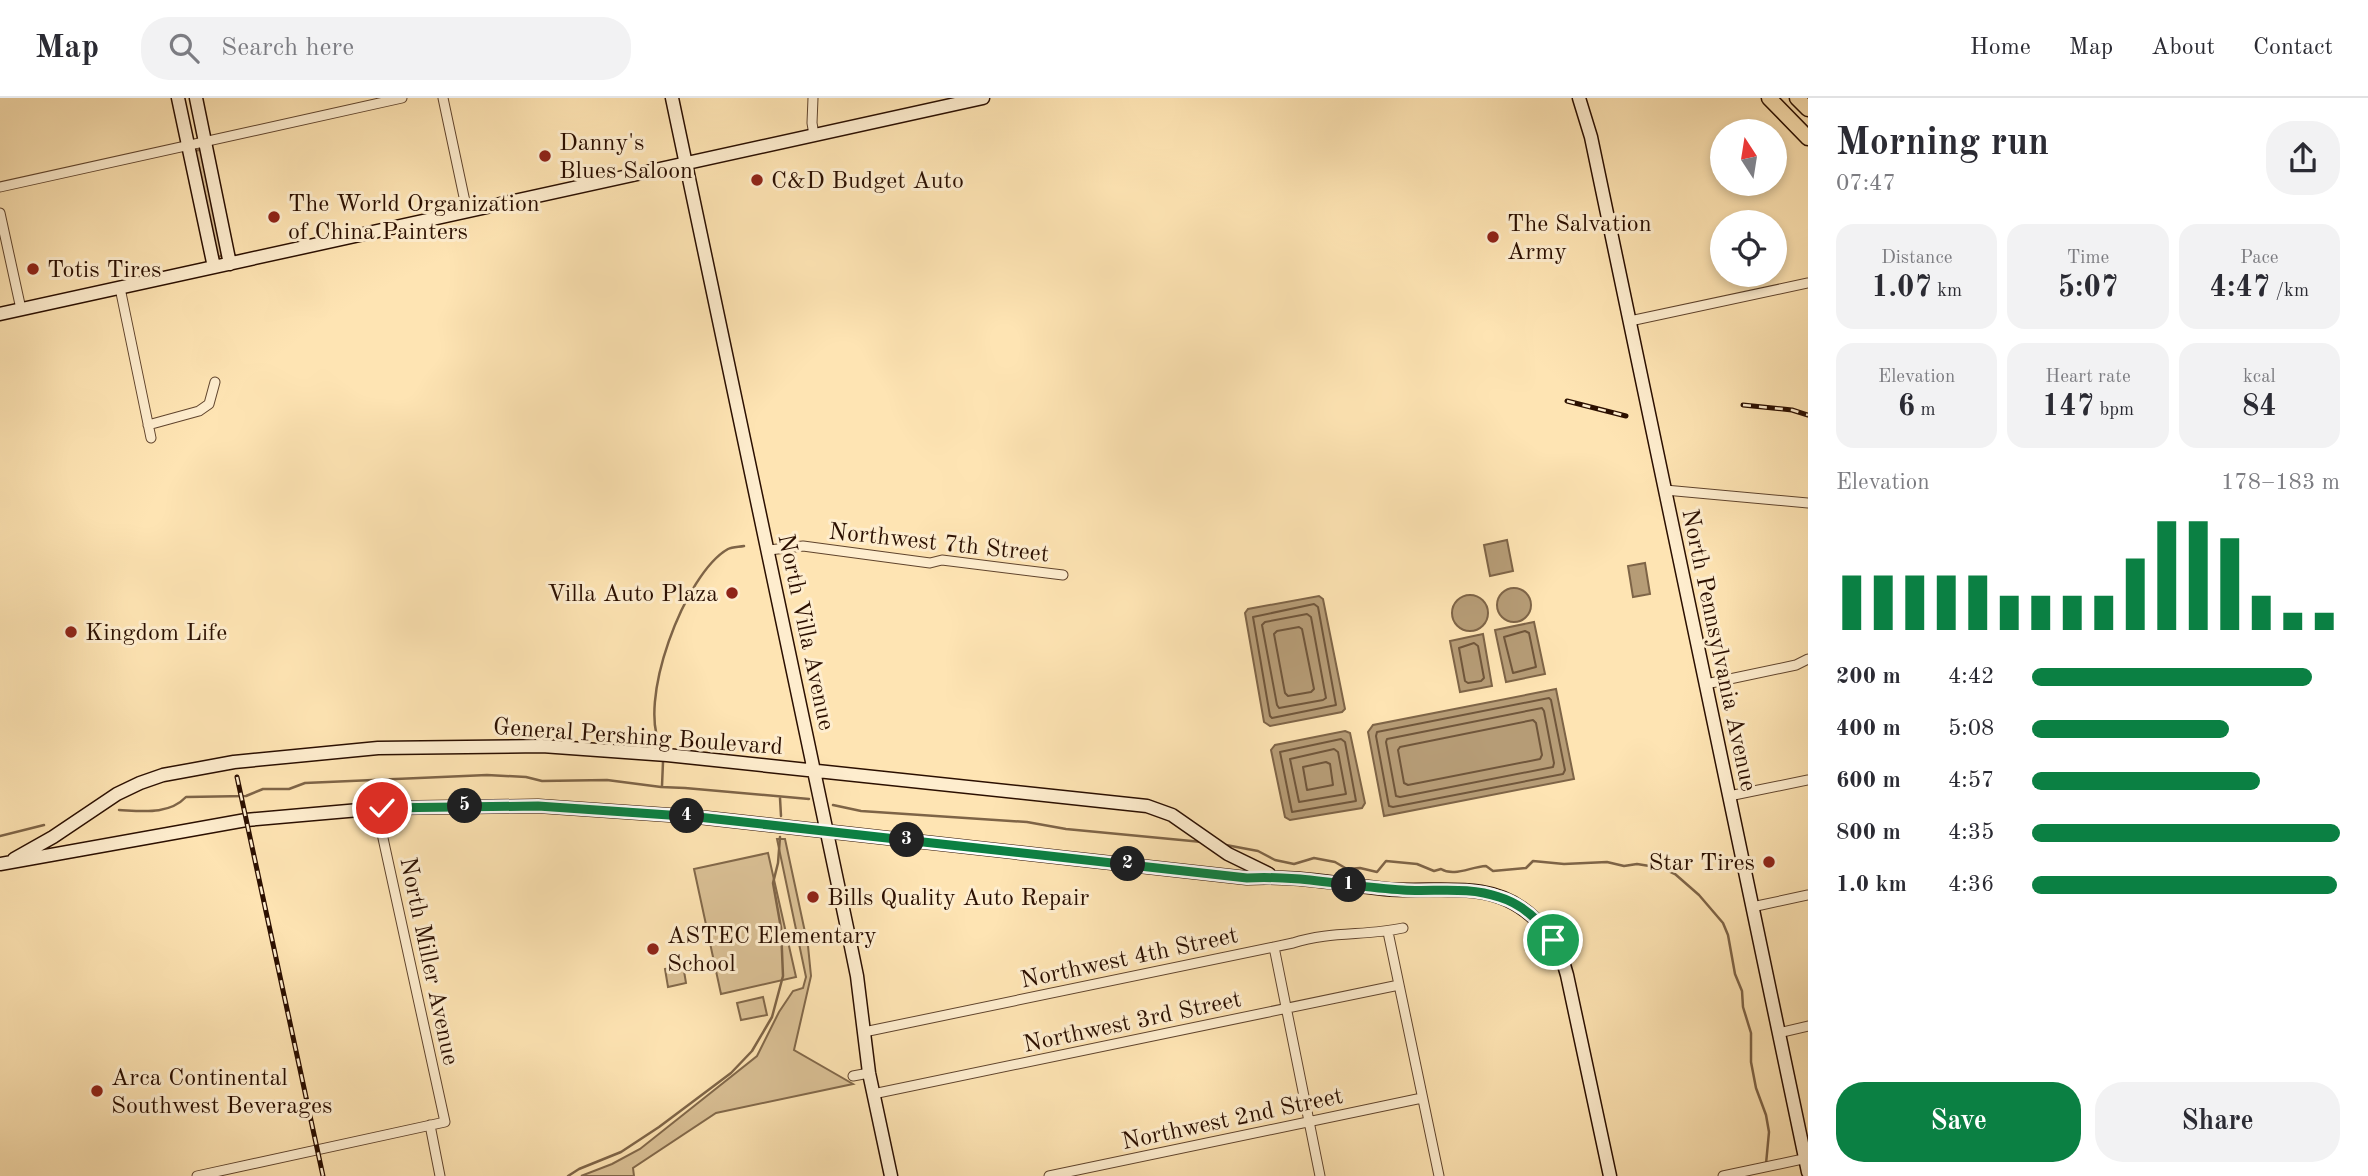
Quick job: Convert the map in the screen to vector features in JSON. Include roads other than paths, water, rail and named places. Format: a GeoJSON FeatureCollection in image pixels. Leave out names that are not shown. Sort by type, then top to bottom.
{"type":"FeatureCollection","features":[{"type":"Feature","properties":{"kind":"main road"},"geometry":{"type":"LineString","coordinates":[[178,98],[214,267]]}},
{"type":"Feature","properties":{"kind":"main road"},"geometry":{"type":"LineString","coordinates":[[196,98],[230,264]]}},
{"type":"Feature","properties":{"kind":"main road","name":"North Villa Avenue"},"geometry":{"type":"LineString","coordinates":[[672,98],[857,976],[869,1073],[891,1176]]}},
{"type":"Feature","properties":{"kind":"main road"},"geometry":{"type":"LineString","coordinates":[[0,314],[983,98]]}},
{"type":"Feature","properties":{"kind":"main road","name":"North Pennsylvania Avenue"},"geometry":{"type":"LineString","coordinates":[[1579,98],[1591,137],[1807,1163]]}},
{"type":"Feature","properties":{"kind":"main road","name":"North Pennsylvania Avenue"},"geometry":{"type":"LineString","coordinates":[[1587,98],[1591,137]]}},
{"type":"Feature","properties":{"kind":"main road"},"geometry":{"type":"LineString","coordinates":[[1769,98],[1808,138]]}},
{"type":"Feature","properties":{"kind":"main road"},"geometry":{"type":"LineString","coordinates":[[1797,98],[1808,109]]}},
{"type":"Feature","properties":{"kind":"main road","name":"General Pershing Boulevard"},"geometry":{"type":"LineString","coordinates":[[3,863],[53,837],[117,794],[140,783],[208,766],[379,748],[542,746],[717,759],[1147,806],[1172,815],[1236,859],[1272,876]]}},
{"type":"Feature","properties":{"kind":"main road","name":"General Pershing Boulevard"},"geometry":{"type":"LineString","coordinates":[[3,863],[246,820],[382,808],[538,806],[698,817],[1247,878],[1272,876],[1401,890],[1480,892],[1514,903],[1536,919],[1553,940],[1564,963],[1610,1176]]}},
{"type":"Feature","properties":{"kind":"main road"},"geometry":{"type":"LineString","coordinates":[[1208,873],[1220,864],[1222,849]]}},
{"type":"Feature","properties":{"kind":"street"},"geometry":{"type":"LineString","coordinates":[[0,187],[402,98]]}},
{"type":"Feature","properties":{"kind":"street"},"geometry":{"type":"LineString","coordinates":[[443,98],[467,211]]}},
{"type":"Feature","properties":{"kind":"street"},"geometry":{"type":"LineString","coordinates":[[813,98],[814,135]]}},
{"type":"Feature","properties":{"kind":"street"},"geometry":{"type":"LineString","coordinates":[[0,214],[22,309]]}},
{"type":"Feature","properties":{"kind":"street"},"geometry":{"type":"LineString","coordinates":[[1630,321],[1808,283]]}},
{"type":"Feature","properties":{"kind":"street"},"geometry":{"type":"LineString","coordinates":[[120,288],[151,438]]}},
{"type":"Feature","properties":{"kind":"street"},"geometry":{"type":"LineString","coordinates":[[148,425],[199,411],[209,404],[215,382]]}},
{"type":"Feature","properties":{"kind":"street"},"geometry":{"type":"LineString","coordinates":[[1665,490],[1808,503]]}},
{"type":"Feature","properties":{"kind":"street","name":"Northwest 7th Street"},"geometry":{"type":"LineString","coordinates":[[769,550],[803,546],[930,563],[942,560],[1063,575]]}},
{"type":"Feature","properties":{"kind":"street"},"geometry":{"type":"LineString","coordinates":[[1706,684],[1796,665],[1808,659]]}},
{"type":"Feature","properties":{"kind":"street"},"geometry":{"type":"LineString","coordinates":[[1729,796],[1808,780]]}},
{"type":"Feature","properties":{"kind":"street","name":"North Miller Avenue"},"geometry":{"type":"LineString","coordinates":[[382,808],[381,829],[445,1122],[430,1125]]}},
{"type":"Feature","properties":{"kind":"street"},"geometry":{"type":"LineString","coordinates":[[1752,907],[1808,895]]}},
{"type":"Feature","properties":{"kind":"street","name":"Northwest 4th Street"},"geometry":{"type":"LineString","coordinates":[[864,1032],[1311,937],[1388,932],[1404,928]]}},
{"type":"Feature","properties":{"kind":"street"},"geometry":{"type":"LineString","coordinates":[[1388,932],[1439,1176]]}},
{"type":"Feature","properties":{"kind":"street"},"geometry":{"type":"LineString","coordinates":[[1274,947],[1321,1176]]}},
{"type":"Feature","properties":{"kind":"street","name":"Northwest 3rd Street"},"geometry":{"type":"LineString","coordinates":[[873,1094],[1399,985]]}},
{"type":"Feature","properties":{"kind":"street"},"geometry":{"type":"LineString","coordinates":[[1779,1033],[1808,1026]]}},
{"type":"Feature","properties":{"kind":"street"},"geometry":{"type":"LineString","coordinates":[[853,1076],[869,1073]]}},
{"type":"Feature","properties":{"kind":"street","name":"Northwest 2nd Street"},"geometry":{"type":"LineString","coordinates":[[1049,1176],[1422,1098]]}},
{"type":"Feature","properties":{"kind":"street"},"geometry":{"type":"LineString","coordinates":[[197,1176],[430,1125],[440,1176]]}},
{"type":"Feature","properties":{"kind":"street"},"geometry":{"type":"LineString","coordinates":[[1723,1176],[1779,1164],[1807,1163]]}},
{"type":"Feature","properties":{"kind":"water"},"geometry":{"type":"Polygon","coordinates":[[[1507,540],[1513,571],[1490,576],[1484,545],[1507,540]]]}},
{"type":"Feature","properties":{"kind":"water"},"geometry":{"type":"Polygon","coordinates":[[[1645,563],[1650,594],[1633,597],[1628,566],[1645,563]]]}},
{"type":"Feature","properties":{"kind":"water"},"geometry":{"type":"Polygon","coordinates":[[[1514,588],[1526,593],[1531,605],[1526,617],[1514,622],[1502,617],[1497,605],[1502,593],[1514,588]]]}},
{"type":"Feature","properties":{"kind":"water"},"geometry":{"type":"Polygon","coordinates":[[[1470,595],[1482,601],[1488,613],[1482,625],[1470,631],[1458,625],[1452,613],[1458,601],[1470,595]]]}},
{"type":"Feature","properties":{"kind":"water"},"geometry":{"type":"Polygon","coordinates":[[[1319,596],[1323,599],[1345,709],[1342,712],[1270,726],[1264,722],[1245,613],[1248,609],[1319,596]]]}},
{"type":"Feature","properties":{"kind":"water"},"geometry":{"type":"Polygon","coordinates":[[[1534,622],[1545,674],[1506,682],[1495,630],[1534,622]]]}},
{"type":"Feature","properties":{"kind":"water"},"geometry":{"type":"Polygon","coordinates":[[[1483,634],[1492,686],[1460,692],[1450,641],[1483,634]]]}},
{"type":"Feature","properties":{"kind":"water"},"geometry":{"type":"Polygon","coordinates":[[[1556,689],[1574,779],[1384,816],[1368,732],[1373,725],[1556,689]]]}},
{"type":"Feature","properties":{"kind":"water"},"geometry":{"type":"Polygon","coordinates":[[[1345,731],[1350,733],[1365,803],[1362,808],[1290,820],[1285,817],[1271,750],[1275,745],[1345,731]]]}},
{"type":"Feature","properties":{"kind":"waterway"},"geometry":{"type":"LineString","coordinates":[[662,748],[655,728],[655,702],[660,672],[681,611],[712,563],[728,549],[744,546]]}},
{"type":"Feature","properties":{"kind":"waterway"},"geometry":{"type":"LineString","coordinates":[[662,786],[663,762]]}},
{"type":"Feature","properties":{"kind":"waterway"},"geometry":{"type":"LineString","coordinates":[[119,810],[155,811],[172,807],[186,797],[246,796],[263,789],[289,789],[305,783],[487,775],[526,777],[542,781],[607,780],[809,799]]}},
{"type":"Feature","properties":{"kind":"waterway"},"geometry":{"type":"LineString","coordinates":[[780,798],[781,816]]}},
{"type":"Feature","properties":{"kind":"waterway"},"geometry":{"type":"LineString","coordinates":[[833,805],[861,811],[1027,822],[1066,829],[1202,842]]}},
{"type":"Feature","properties":{"kind":"waterway"},"geometry":{"type":"LineString","coordinates":[[0,836],[44,825]]}},
{"type":"Feature","properties":{"kind":"waterway"},"geometry":{"type":"LineString","coordinates":[[568,1176],[621,1152],[659,1127],[731,1073],[752,1051],[772,1017],[783,976],[781,928],[773,883],[780,837]]}},
{"type":"Feature","properties":{"kind":"waterway"},"geometry":{"type":"LineString","coordinates":[[1226,845],[1258,851],[1275,860],[1294,864],[1314,858],[1335,862],[1347,869],[1360,868],[1377,872],[1386,861],[1417,864],[1434,871],[1441,869],[1451,872],[1486,866],[1493,871],[1526,868],[1533,861],[1564,864],[1607,862],[1624,866],[1637,864],[1662,868],[1675,874],[1699,895],[1723,923],[1728,935],[1751,1033],[1751,1062],[1756,1088],[1769,1132],[1766,1164]]}},
{"type":"Feature","properties":{"kind":"railway"},"geometry":{"type":"LineString","coordinates":[[1567,401],[1626,416]]}},
{"type":"Feature","properties":{"kind":"railway"},"geometry":{"type":"LineString","coordinates":[[1743,405],[1792,410],[1808,415]]}},
{"type":"Feature","properties":{"kind":"railway"},"geometry":{"type":"LineString","coordinates":[[237,777],[323,1176]]}},
{"type":"Feature","properties":{"kind":"place","name":"Danny's Blues Saloon"},"geometry":{"type":"Point","coordinates":[545,156]}},
{"type":"Feature","properties":{"kind":"place","name":"C&D Budget Auto"},"geometry":{"type":"Point","coordinates":[757,180]}},
{"type":"Feature","properties":{"kind":"place","name":"The World Organization of China Painters"},"geometry":{"type":"Point","coordinates":[274,217]}},
{"type":"Feature","properties":{"kind":"place","name":"The Salvation Army"},"geometry":{"type":"Point","coordinates":[1493,237]}},
{"type":"Feature","properties":{"kind":"place","name":"Totis Tires"},"geometry":{"type":"Point","coordinates":[33,269]}},
{"type":"Feature","properties":{"kind":"place","name":"Villa Auto Plaza"},"geometry":{"type":"Point","coordinates":[732,593]}},
{"type":"Feature","properties":{"kind":"place","name":"Kingdom Life"},"geometry":{"type":"Point","coordinates":[71,632]}},
{"type":"Feature","properties":{"kind":"place","name":"Star Tires"},"geometry":{"type":"Point","coordinates":[1769,862]}},
{"type":"Feature","properties":{"kind":"place","name":"Bills Quality Auto Repair"},"geometry":{"type":"Point","coordinates":[813,897]}},
{"type":"Feature","properties":{"kind":"place","name":"ASTEC Elementary School"},"geometry":{"type":"Point","coordinates":[653,949]}},
{"type":"Feature","properties":{"kind":"place","name":"Arca Continental Southwest Beverages"},"geometry":{"type":"Point","coordinates":[97,1091]}}]}
